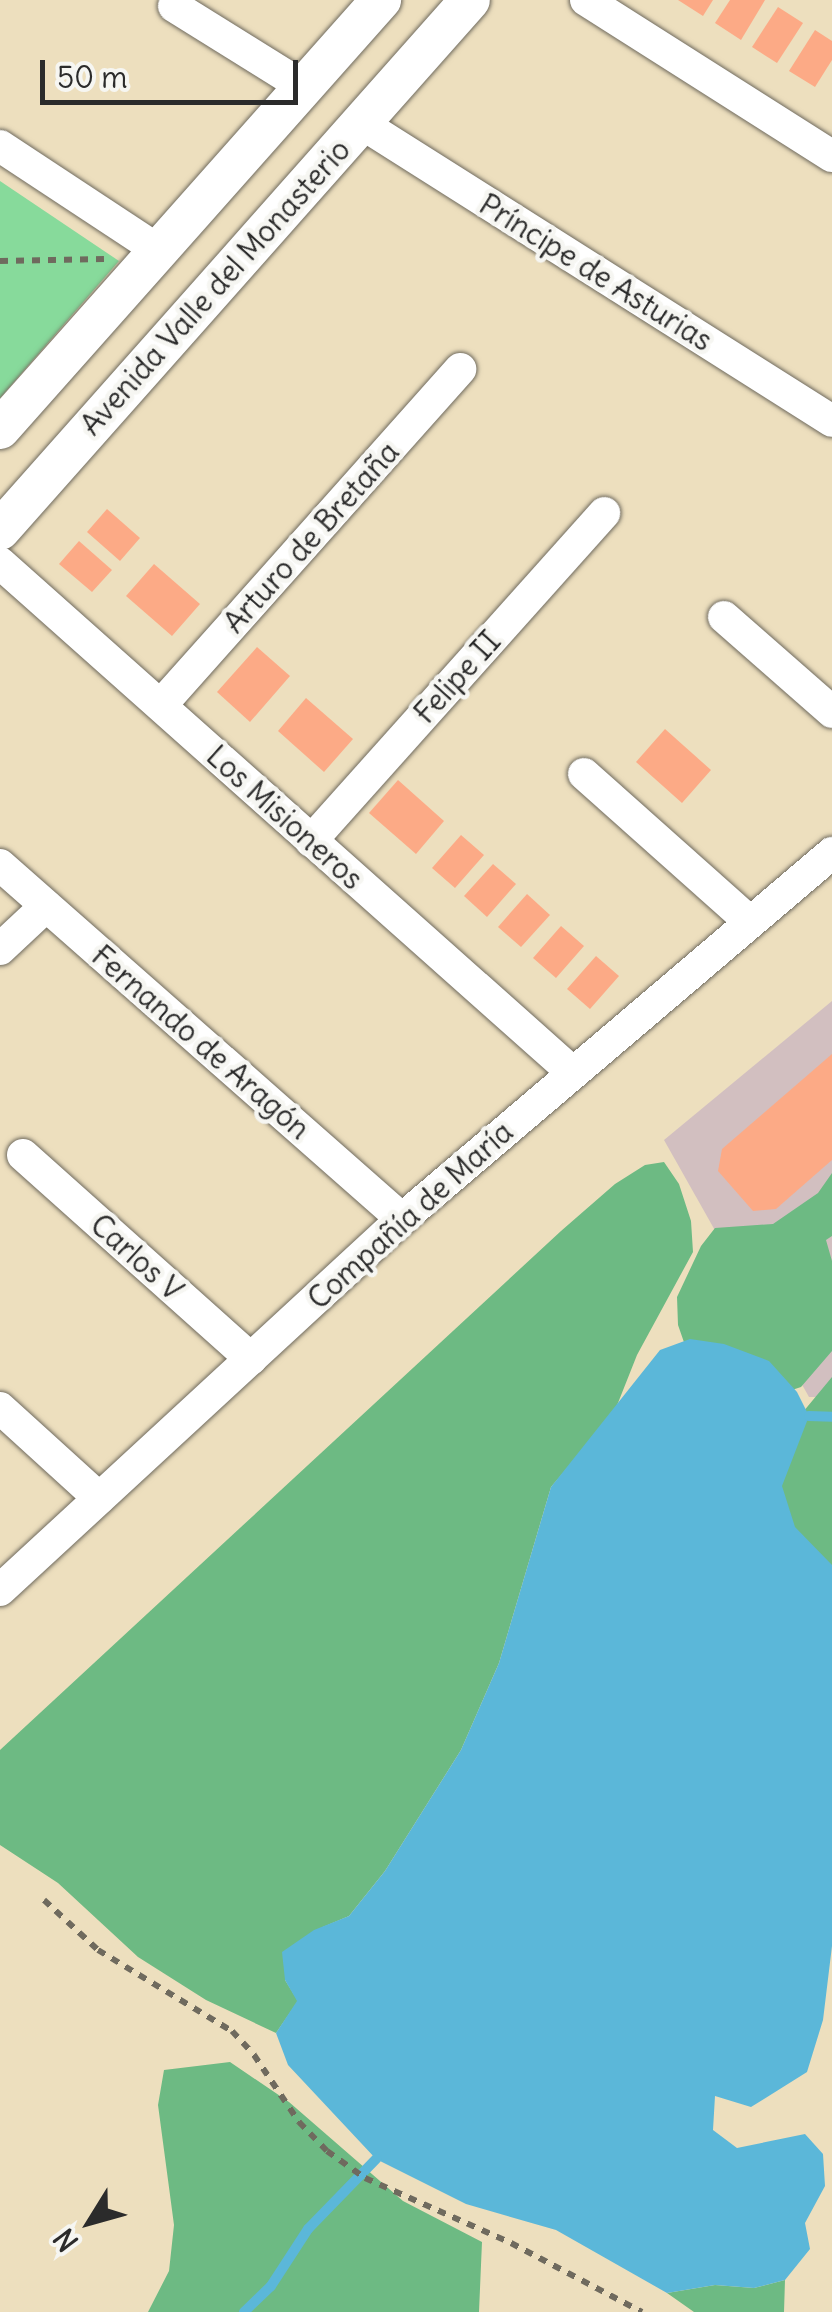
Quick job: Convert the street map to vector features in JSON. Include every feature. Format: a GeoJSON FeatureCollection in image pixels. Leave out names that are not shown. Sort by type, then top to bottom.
{"type":"FeatureCollection","features":[{"type":"Feature","properties":{"kind":"street"},"geometry":{"type":"LineString","coordinates":[[0,429],[381,0]]}},
{"type":"Feature","properties":{"kind":"street","name":"Avenida Valle del Monasterio"},"geometry":{"type":"LineString","coordinates":[[0,530],[470,0]]}},
{"type":"Feature","properties":{"kind":"street"},"geometry":{"type":"LineString","coordinates":[[586,0],[832,156]]}},
{"type":"Feature","properties":{"kind":"street"},"geometry":{"type":"LineString","coordinates":[[174,6],[304,86]]}},
{"type":"Feature","properties":{"kind":"street","name":"Príncipe de Asturias"},"geometry":{"type":"LineString","coordinates":[[361,123],[832,421]]}},
{"type":"Feature","properties":{"kind":"street"},"geometry":{"type":"LineString","coordinates":[[0,146],[158,250]]}},
{"type":"Feature","properties":{"kind":"street","name":"Arturo de Bretaña"},"geometry":{"type":"LineString","coordinates":[[161,706],[460,369]]}},
{"type":"Feature","properties":{"kind":"street","name":"Felipe II"},"geometry":{"type":"LineString","coordinates":[[311,841],[604,513]]}},
{"type":"Feature","properties":{"kind":"street","name":"Los Misioneros"},"geometry":{"type":"LineString","coordinates":[[0,563],[571,1071]]}},
{"type":"Feature","properties":{"kind":"street"},"geometry":{"type":"LineString","coordinates":[[724,617],[832,712]]}},
{"type":"Feature","properties":{"kind":"street"},"geometry":{"type":"LineString","coordinates":[[584,774],[750,922]]}},
{"type":"Feature","properties":{"kind":"street","name":"Compañía de María"},"geometry":{"type":"LineString","coordinates":[[0,1590],[402,1219],[571,1071],[832,853]]}},
{"type":"Feature","properties":{"kind":"street","name":"Fernando de Aragón"},"geometry":{"type":"LineString","coordinates":[[0,865],[402,1219]]}},
{"type":"Feature","properties":{"kind":"street"},"geometry":{"type":"LineString","coordinates":[[0,949],[46,906]]}},
{"type":"Feature","properties":{"kind":"street","name":"Carlos V"},"geometry":{"type":"LineString","coordinates":[[22,1155],[250,1358]]}},
{"type":"Feature","properties":{"kind":"street"},"geometry":{"type":"LineString","coordinates":[[0,1408],[99,1498]]}},
{"type":"Feature","properties":{"kind":"path"},"geometry":{"type":"LineString","coordinates":[[0,261],[117,259]]}},
{"type":"Feature","properties":{"kind":"path"},"geometry":{"type":"LineString","coordinates":[[44,1900],[98,1950],[232,2031],[254,2055],[299,2122],[327,2151],[352,2169],[512,2243],[642,2312]]}},
{"type":"Feature","properties":{"kind":"shaded area"},"geometry":{"type":"Polygon","coordinates":[[[832,1001],[832,1397],[809,1397],[664,1140],[832,1001]]]}},
{"type":"Feature","properties":{"kind":"green space"},"geometry":{"type":"Polygon","coordinates":[[[0,181],[119,261],[0,398],[0,181]]]}},
{"type":"Feature","properties":{"kind":"green space"},"geometry":{"type":"Polygon","coordinates":[[[664,1162],[679,1184],[691,1221],[693,1252],[637,1355],[614,1413],[551,1487],[499,1663],[461,1750],[385,1871],[349,1916],[323,1927],[285,1980],[298,2001],[276,2033],[206,2000],[138,1957],[58,1883],[0,1845],[0,1750],[561,1231],[615,1184],[645,1165],[664,1162]]]}},
{"type":"Feature","properties":{"kind":"green space"},"geometry":{"type":"Polygon","coordinates":[[[832,1173],[832,1236],[826,1240],[832,1261],[832,1351],[801,1387],[765,1399],[686,1348],[678,1325],[677,1297],[701,1246],[715,1228],[773,1224],[818,1193],[832,1173]]]}},
{"type":"Feature","properties":{"kind":"green space"},"geometry":{"type":"Polygon","coordinates":[[[832,1377],[832,1570],[810,1559],[754,1448],[798,1418],[832,1377]]]}},
{"type":"Feature","properties":{"kind":"green space"},"geometry":{"type":"Polygon","coordinates":[[[230,2062],[289,2102],[403,2201],[482,2242],[479,2312],[148,2312],[169,2271],[174,2225],[158,2105],[164,2070],[230,2062]]]}},
{"type":"Feature","properties":{"kind":"green space"},"geometry":{"type":"Polygon","coordinates":[[[785,2280],[784,2312],[694,2312],[667,2293],[715,2285],[754,2288],[785,2280]]]}},
{"type":"Feature","properties":{"kind":"water"},"geometry":{"type":"Polygon","coordinates":[[[690,1339],[724,1344],[769,1361],[797,1392],[809,1416],[782,1486],[795,1527],[832,1565],[832,1946],[823,2020],[807,2072],[751,2107],[715,2096],[713,2130],[737,2148],[805,2134],[823,2154],[825,2186],[805,2223],[810,2249],[785,2280],[754,2288],[715,2285],[667,2293],[556,2230],[466,2204],[376,2159],[288,2065],[276,2033],[297,2001],[285,1980],[282,1952],[314,1930],[349,1916],[385,1871],[461,1750],[499,1663],[551,1487],[660,1350],[690,1339]]]}},
{"type":"Feature","properties":{"kind":"building"},"geometry":{"type":"Polygon","coordinates":[[[678,0],[713,0],[703,16],[678,0]]]}},
{"type":"Feature","properties":{"kind":"building"},"geometry":{"type":"Polygon","coordinates":[[[730,0],[765,0],[741,40],[715,23],[730,0]]]}},
{"type":"Feature","properties":{"kind":"building"},"geometry":{"type":"Polygon","coordinates":[[[778,7],[803,23],[777,63],[752,47],[778,7]]]}},
{"type":"Feature","properties":{"kind":"building"},"geometry":{"type":"Polygon","coordinates":[[[815,30],[832,41],[832,60],[815,87],[789,71],[815,30]]]}},
{"type":"Feature","properties":{"kind":"building"},"geometry":{"type":"Polygon","coordinates":[[[107,509],[140,538],[120,561],[87,532],[107,509]]]}},
{"type":"Feature","properties":{"kind":"building"},"geometry":{"type":"Polygon","coordinates":[[[79,541],[112,570],[92,592],[59,564],[79,541]]]}},
{"type":"Feature","properties":{"kind":"building"},"geometry":{"type":"Polygon","coordinates":[[[154,564],[200,604],[172,636],[126,596],[154,564]]]}},
{"type":"Feature","properties":{"kind":"building"},"geometry":{"type":"Polygon","coordinates":[[[257,647],[290,676],[250,722],[217,692],[257,647]]]}},
{"type":"Feature","properties":{"kind":"building"},"geometry":{"type":"Polygon","coordinates":[[[306,698],[353,739],[324,772],[278,731],[306,698]]]}},
{"type":"Feature","properties":{"kind":"building"},"geometry":{"type":"Polygon","coordinates":[[[665,729],[711,770],[682,803],[636,762],[665,729]]]}},
{"type":"Feature","properties":{"kind":"building"},"geometry":{"type":"Polygon","coordinates":[[[398,780],[444,821],[416,854],[369,813],[398,780]]]}},
{"type":"Feature","properties":{"kind":"building"},"geometry":{"type":"Polygon","coordinates":[[[461,835],[484,855],[455,888],[432,868],[461,835]]]}},
{"type":"Feature","properties":{"kind":"building"},"geometry":{"type":"Polygon","coordinates":[[[493,864],[516,884],[487,917],[464,896],[493,864]]]}},
{"type":"Feature","properties":{"kind":"building"},"geometry":{"type":"Polygon","coordinates":[[[527,894],[550,915],[521,947],[498,927],[527,894]]]}},
{"type":"Feature","properties":{"kind":"building"},"geometry":{"type":"Polygon","coordinates":[[[561,926],[584,946],[556,978],[533,958],[561,926]]]}},
{"type":"Feature","properties":{"kind":"building"},"geometry":{"type":"Polygon","coordinates":[[[596,956],[619,976],[590,1009],[567,989],[596,956]]]}},
{"type":"Feature","properties":{"kind":"building"},"geometry":{"type":"Polygon","coordinates":[[[832,1054],[832,1160],[776,1209],[753,1211],[718,1171],[722,1149],[832,1054]]]}},
{"type":"Feature","properties":{"kind":"waterway"},"geometry":{"type":"LineString","coordinates":[[809,1416],[832,1417]]}},
{"type":"Feature","properties":{"kind":"waterway"},"geometry":{"type":"LineString","coordinates":[[244,2312],[271,2286],[308,2229],[376,2159]]}}]}
